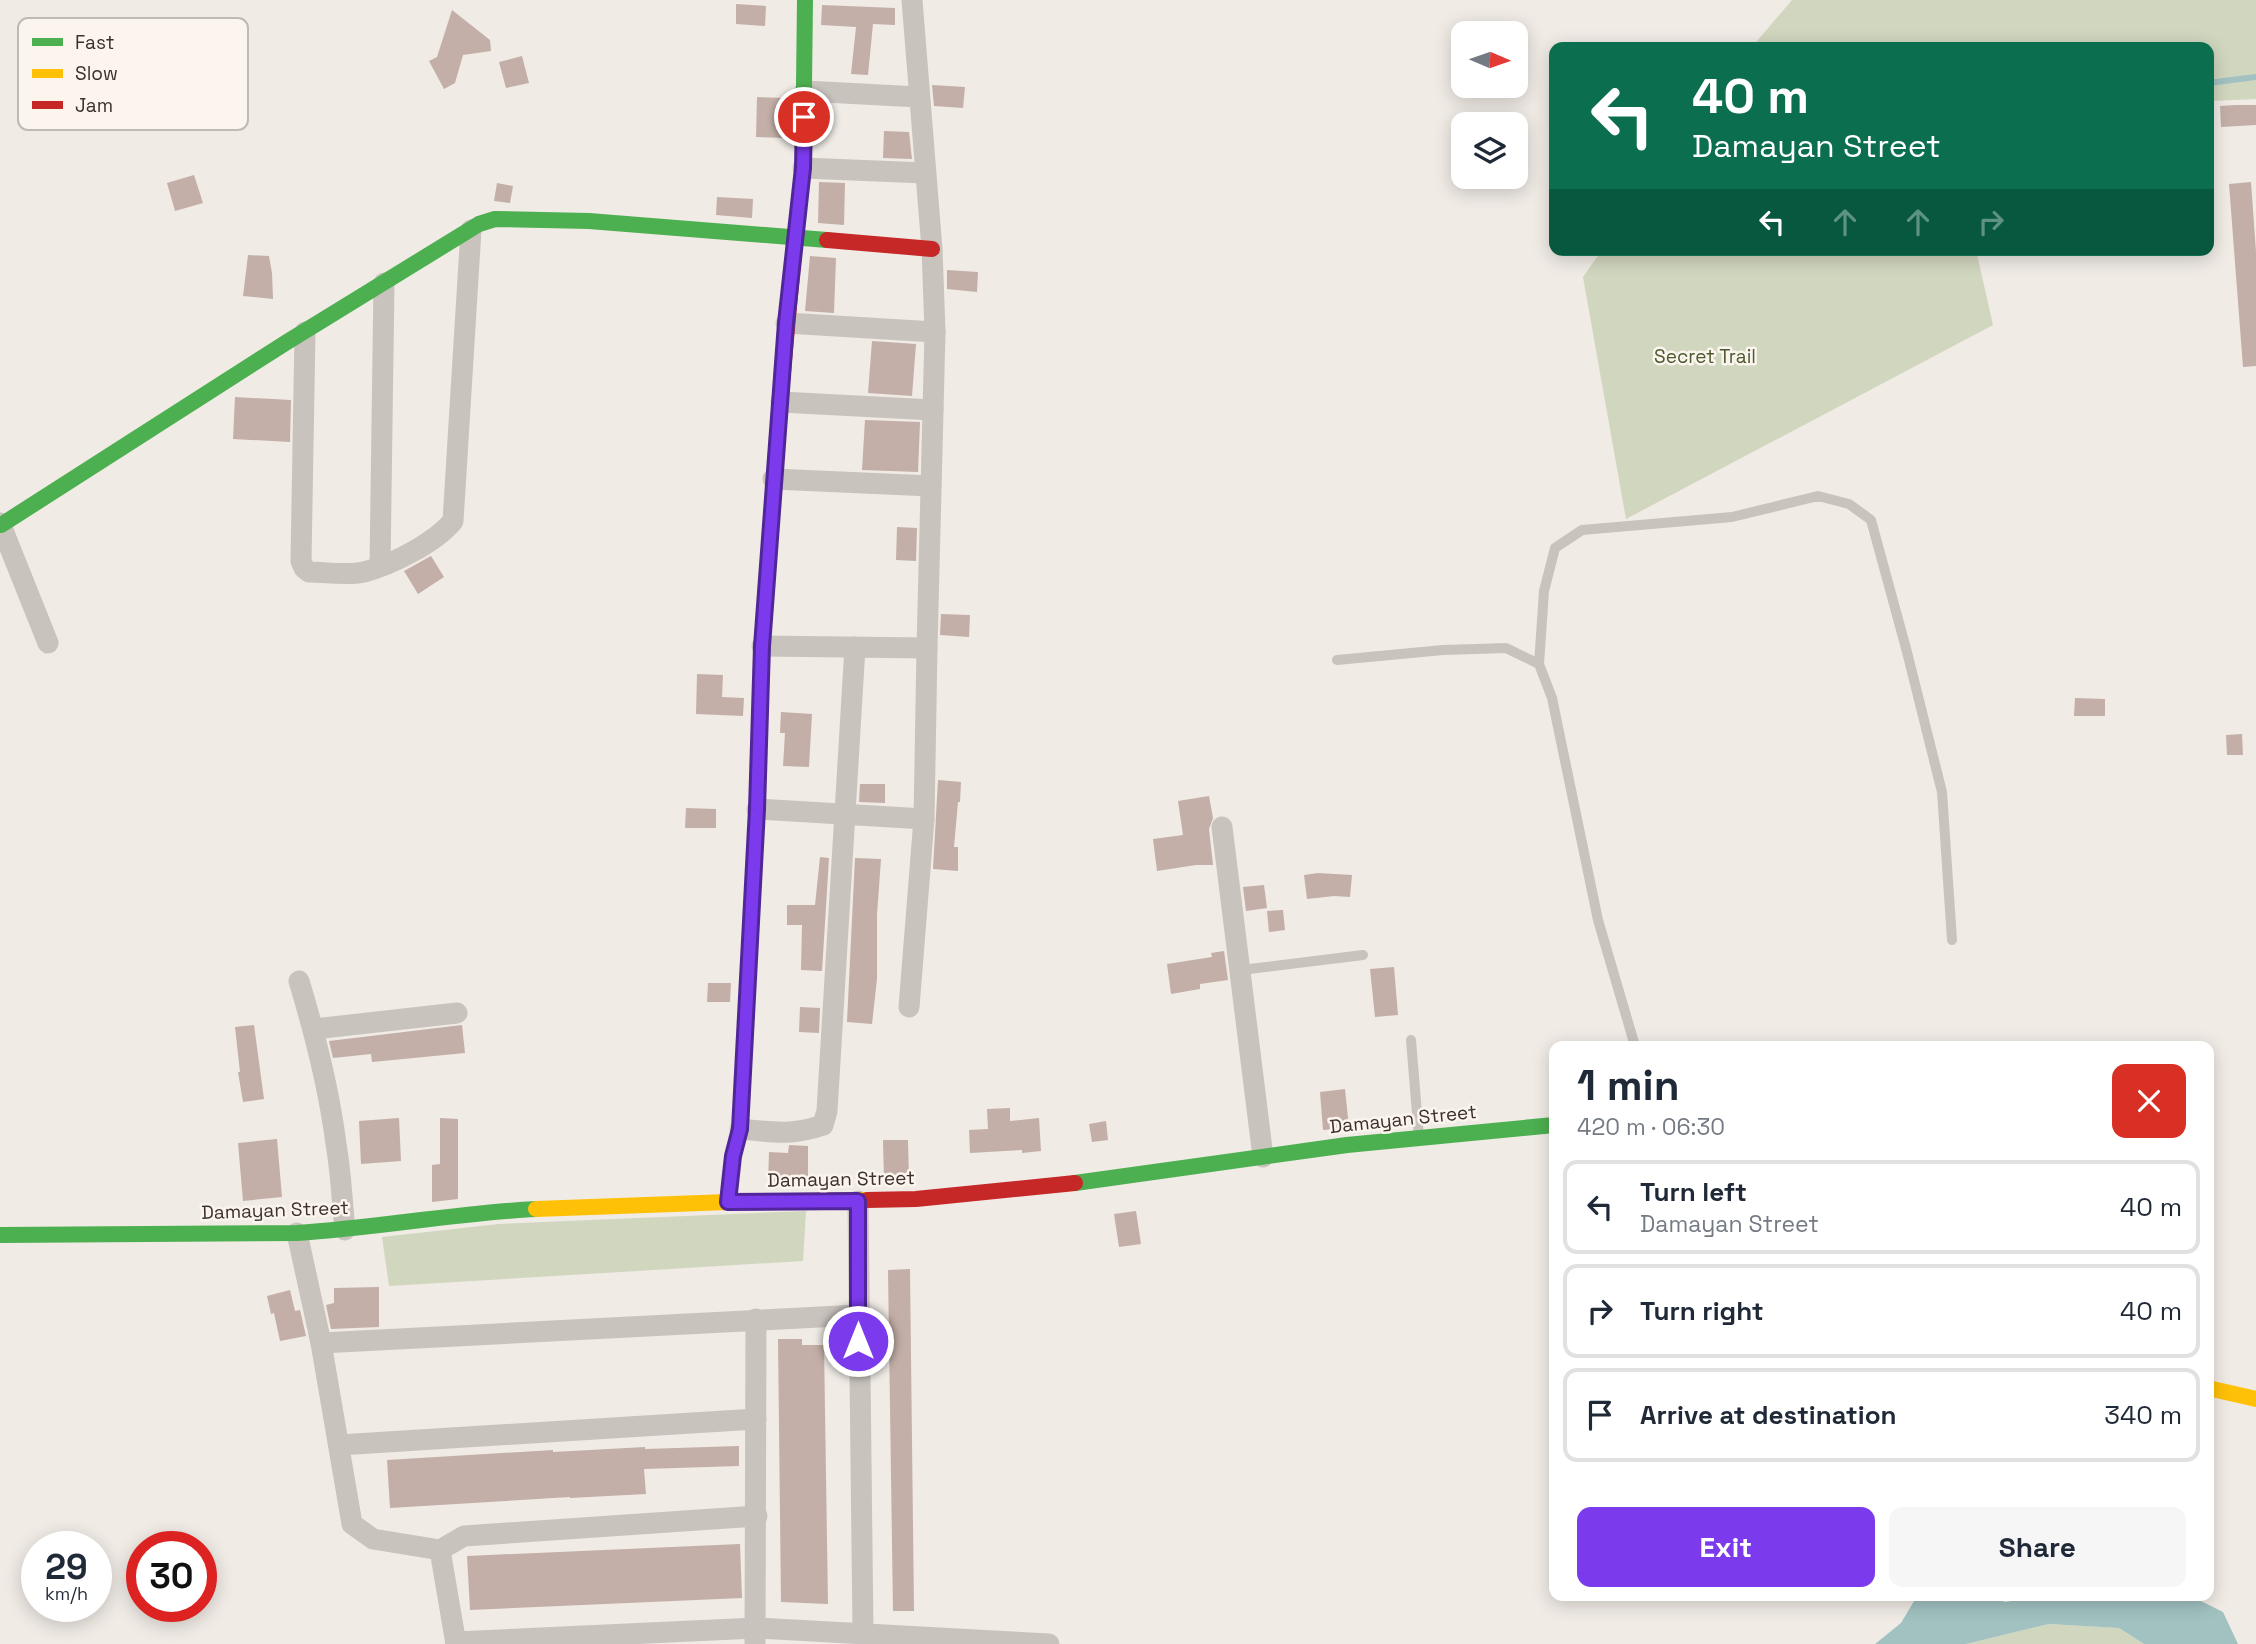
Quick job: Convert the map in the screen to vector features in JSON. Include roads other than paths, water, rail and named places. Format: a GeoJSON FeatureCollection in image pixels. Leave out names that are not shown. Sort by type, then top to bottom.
{"type":"FeatureCollection","features":[{"type":"Feature","properties":{"kind":"street"},"geometry":{"type":"LineString","coordinates":[[728,1202],[733,1156],[740,1129],[757,809],[762,646],[773,479],[803,168],[805,0]]}},
{"type":"Feature","properties":{"kind":"street"},"geometry":{"type":"LineString","coordinates":[[909,1007],[925,819],[926,648],[935,332],[932,249],[912,0]]}},
{"type":"Feature","properties":{"kind":"street"},"geometry":{"type":"LineString","coordinates":[[805,91],[919,97]]}},
{"type":"Feature","properties":{"kind":"street"},"geometry":{"type":"LineString","coordinates":[[803,168],[925,173]]}},
{"type":"Feature","properties":{"kind":"street"},"geometry":{"type":"LineString","coordinates":[[48,643],[0,524],[479,224],[495,219],[571,220],[932,249]]}},
{"type":"Feature","properties":{"kind":"street"},"geometry":{"type":"LineString","coordinates":[[304,332],[301,561],[309,572],[361,573],[400,557],[443,532],[453,521],[471,230]]}},
{"type":"Feature","properties":{"kind":"street"},"geometry":{"type":"LineString","coordinates":[[380,565],[384,283]]}},
{"type":"Feature","properties":{"kind":"street"},"geometry":{"type":"LineString","coordinates":[[786,323],[935,332]]}},
{"type":"Feature","properties":{"kind":"street"},"geometry":{"type":"LineString","coordinates":[[781,402],[933,410]]}},
{"type":"Feature","properties":{"kind":"street"},"geometry":{"type":"LineString","coordinates":[[773,479],[932,486]]}},
{"type":"Feature","properties":{"kind":"street"},"geometry":{"type":"LineString","coordinates":[[762,646],[926,648]]}},
{"type":"Feature","properties":{"kind":"street"},"geometry":{"type":"LineString","coordinates":[[740,1129],[791,1134],[823,1125],[827,1111],[855,647]]}},
{"type":"Feature","properties":{"kind":"street"},"geometry":{"type":"LineString","coordinates":[[757,809],[925,819]]}},
{"type":"Feature","properties":{"kind":"street"},"geometry":{"type":"LineString","coordinates":[[1222,827],[1263,1157]]}},
{"type":"Feature","properties":{"kind":"street"},"geometry":{"type":"LineString","coordinates":[[299,981],[314,1029],[337,1146],[345,1230]]}},
{"type":"Feature","properties":{"kind":"street"},"geometry":{"type":"LineString","coordinates":[[314,1029],[457,1013]]}},
{"type":"Feature","properties":{"kind":"street","name":"Damayan Street"},"geometry":{"type":"LineString","coordinates":[[0,1235],[297,1233],[345,1230],[495,1211],[728,1202],[916,1199],[1107,1180],[1263,1157],[1549,1125]]}},
{"type":"Feature","properties":{"kind":"street"},"geometry":{"type":"LineString","coordinates":[[858,1201],[863,1633]]}},
{"type":"Feature","properties":{"kind":"street"},"geometry":{"type":"LineString","coordinates":[[297,1233],[321,1343],[352,1524],[373,1539],[440,1550],[464,1536],[757,1516]]}},
{"type":"Feature","properties":{"kind":"street"},"geometry":{"type":"LineString","coordinates":[[321,1343],[858,1315]]}},
{"type":"Feature","properties":{"kind":"street"},"geometry":{"type":"LineString","coordinates":[[755,1636],[756,1319]]}},
{"type":"Feature","properties":{"kind":"street"},"geometry":{"type":"LineString","coordinates":[[2214,1389],[2256,1399]]}},
{"type":"Feature","properties":{"kind":"street"},"geometry":{"type":"LineString","coordinates":[[339,1445],[756,1419]]}},
{"type":"Feature","properties":{"kind":"street"},"geometry":{"type":"LineString","coordinates":[[440,1550],[456,1643],[863,1633],[1049,1644]]}},
{"type":"Feature","properties":{"kind":"lane"},"geometry":{"type":"LineString","coordinates":[[1634,1041],[1598,920],[1552,698],[1539,664],[1544,591],[1555,548],[1582,530],[1732,517],[1818,496],[1849,504],[1871,520],[1941,792],[1952,940]]}},
{"type":"Feature","properties":{"kind":"lane"},"geometry":{"type":"LineString","coordinates":[[1337,660],[1443,650],[1506,648],[1539,664]]}},
{"type":"Feature","properties":{"kind":"lane"},"geometry":{"type":"LineString","coordinates":[[1241,970],[1363,955]]}},
{"type":"Feature","properties":{"kind":"lane"},"geometry":{"type":"LineString","coordinates":[[1411,1040],[1419,1138]]}},
{"type":"Feature","properties":{"kind":"water"},"geometry":{"type":"Polygon","coordinates":[[[1914,1601],[2201,1601],[2223,1612],[2238,1644],[2144,1644],[2119,1628],[2049,1624],[1966,1644],[1875,1644],[1901,1623],[1914,1601]]]}},
{"type":"Feature","properties":{"kind":"waterway"},"geometry":{"type":"LineString","coordinates":[[2214,82],[2256,77]]}},
{"type":"Feature","properties":{"kind":"park label","name":"Secret Trail"},"geometry":{"type":"Point","coordinates":[1705,356]}}]}
